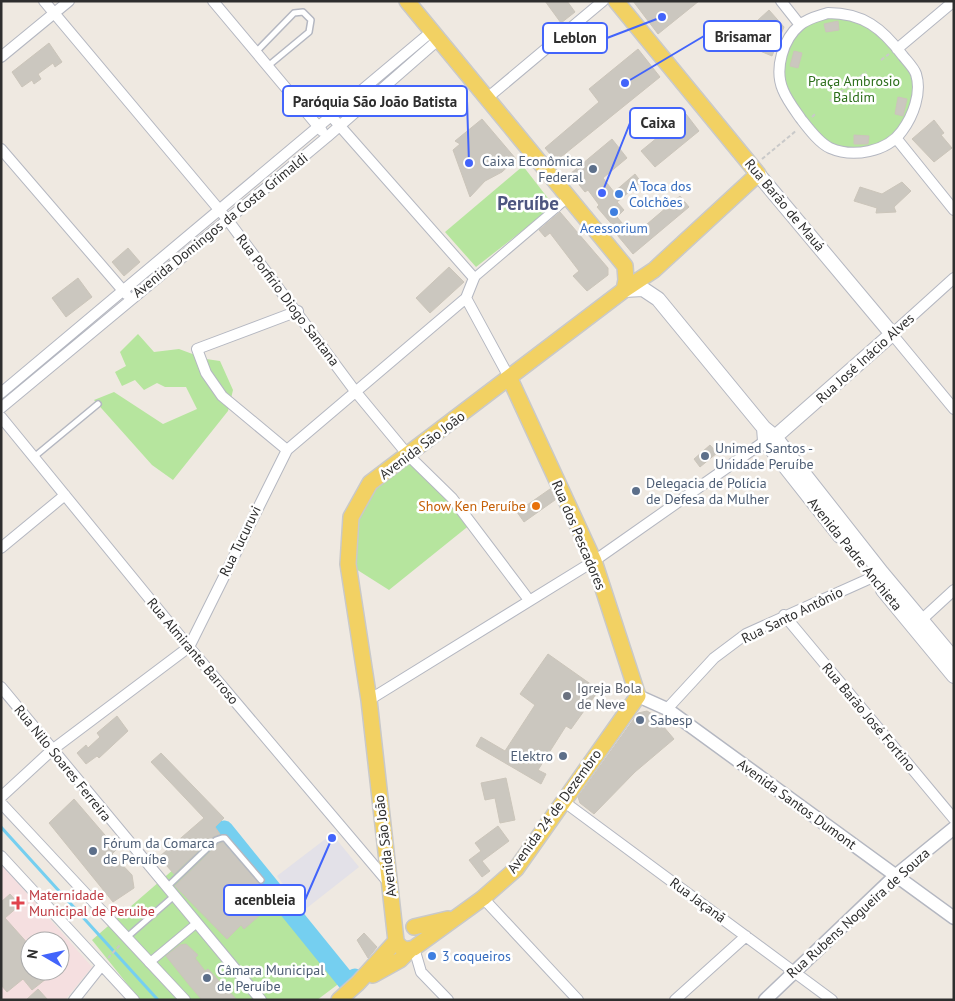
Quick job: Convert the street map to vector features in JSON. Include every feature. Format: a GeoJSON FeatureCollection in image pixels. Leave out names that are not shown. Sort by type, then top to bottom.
{"type":"FeatureCollection","features":[{"type":"Feature","properties":{"kind":"main road"},"geometry":{"type":"LineString","coordinates":[[407,1],[624,266],[626,280],[624,290]]}},
{"type":"Feature","properties":{"kind":"main road","name":"Rua Barão de Mauá"},"geometry":{"type":"LineString","coordinates":[[616,1],[892,334]]}},
{"type":"Feature","properties":{"kind":"main road","name":"Avenida São João"},"geometry":{"type":"LineString","coordinates":[[414,947],[419,933],[404,932],[389,886],[369,700],[348,564],[351,517],[370,483],[510,379],[624,290],[654,270],[755,170]]}},
{"type":"Feature","properties":{"kind":"main road"},"geometry":{"type":"LineString","coordinates":[[624,266],[654,270]]}},
{"type":"Feature","properties":{"kind":"main road","name":"Avenida Padre Anchieta"},"geometry":{"type":"LineString","coordinates":[[624,290],[643,289],[658,299],[917,623],[954,676]]}},
{"type":"Feature","properties":{"kind":"main road","name":"Rua José Inácio Alves"},"geometry":{"type":"LineString","coordinates":[[768,435],[892,334]]}},
{"type":"Feature","properties":{"kind":"main road","name":"Rua dos Pescadores"},"geometry":{"type":"LineString","coordinates":[[510,379],[594,561],[638,696]]}},
{"type":"Feature","properties":{"kind":"main road","name":"Avenida Padre Anchieta"},"geometry":{"type":"LineString","coordinates":[[917,623],[954,659]]}},
{"type":"Feature","properties":{"kind":"main road","name":"Avenida 24 de Dezembro"},"geometry":{"type":"LineString","coordinates":[[358,983],[400,960],[414,947],[483,898],[516,869],[638,696]]}},
{"type":"Feature","properties":{"kind":"main road","name":"Avenida 24 de Dezembro"},"geometry":{"type":"LineString","coordinates":[[339,1000],[358,983],[404,932],[459,916]]}},
{"type":"Feature","properties":{"kind":"main road"},"geometry":{"type":"LineString","coordinates":[[404,932],[400,947],[414,947]]}},
{"type":"Feature","properties":{"kind":"street","name":"Rua Porfirio Diogo Santana"},"geometry":{"type":"LineString","coordinates":[[44,1],[228,219],[298,311],[355,391],[408,455],[452,498],[528,600]]}},
{"type":"Feature","properties":{"kind":"street"},"geometry":{"type":"LineString","coordinates":[[1,57],[69,1]]}},
{"type":"Feature","properties":{"kind":"street"},"geometry":{"type":"LineString","coordinates":[[213,1],[327,137]]}},
{"type":"Feature","properties":{"kind":"street"},"geometry":{"type":"LineString","coordinates":[[486,99],[603,1]]}},
{"type":"Feature","properties":{"kind":"street"},"geometry":{"type":"LineString","coordinates":[[781,1],[800,25]]}},
{"type":"Feature","properties":{"kind":"street"},"geometry":{"type":"LineString","coordinates":[[898,49],[952,7]]}},
{"type":"Feature","properties":{"kind":"street"},"geometry":{"type":"LineString","coordinates":[[828,12],[848,13],[866,20],[898,49],[916,74],[917,94],[913,114],[896,138],[868,152],[848,153],[828,148],[805,124],[782,88],[779,68],[783,49],[800,25],[828,12]]}},
{"type":"Feature","properties":{"kind":"street","name":"Avenida Domingos da Costa Grimaldi"},"geometry":{"type":"LineString","coordinates":[[1,393],[331,116],[434,36]]}},
{"type":"Feature","properties":{"kind":"street","name":"Avenida Domingos da Costa Grimaldi"},"geometry":{"type":"LineString","coordinates":[[1,408],[339,127],[434,36]]}},
{"type":"Feature","properties":{"kind":"street"},"geometry":{"type":"LineString","coordinates":[[331,116],[474,278],[568,198]]}},
{"type":"Feature","properties":{"kind":"street"},"geometry":{"type":"LineString","coordinates":[[896,138],[954,210]]}},
{"type":"Feature","properties":{"kind":"street"},"geometry":{"type":"LineString","coordinates":[[1,149],[130,299]]}},
{"type":"Feature","properties":{"kind":"street","name":"Rua Tucuruvi"},"geometry":{"type":"LineString","coordinates":[[1,798],[52,750],[188,646],[287,450],[466,298],[474,278]]}},
{"type":"Feature","properties":{"kind":"street","name":"Rua José Inácio Alves"},"geometry":{"type":"LineString","coordinates":[[892,334],[954,278]]}},
{"type":"Feature","properties":{"kind":"street"},"geometry":{"type":"LineString","coordinates":[[466,298],[510,379]]}},
{"type":"Feature","properties":{"kind":"street"},"geometry":{"type":"LineString","coordinates":[[287,450],[222,396],[206,373],[197,349],[298,311]]}},
{"type":"Feature","properties":{"kind":"street","name":"Rua Barão de Mauá"},"geometry":{"type":"LineString","coordinates":[[892,334],[954,409]]}},
{"type":"Feature","properties":{"kind":"street","name":"Rua Almirante Barroso"},"geometry":{"type":"LineString","coordinates":[[1,416],[188,646],[389,886]]}},
{"type":"Feature","properties":{"kind":"street"},"geometry":{"type":"LineString","coordinates":[[369,700],[528,600],[594,561],[768,435]]}},
{"type":"Feature","properties":{"kind":"street"},"geometry":{"type":"LineString","coordinates":[[1,548],[65,496]]}},
{"type":"Feature","properties":{"kind":"street","name":"Rua Santo Antônio"},"geometry":{"type":"LineString","coordinates":[[667,709],[714,658],[746,634],[784,615],[877,575]]}},
{"type":"Feature","properties":{"kind":"street"},"geometry":{"type":"LineString","coordinates":[[917,623],[954,590]]}},
{"type":"Feature","properties":{"kind":"street","name":"Rua Barão José Fortino"},"geometry":{"type":"LineString","coordinates":[[784,615],[954,819]]}},
{"type":"Feature","properties":{"kind":"street","name":"Rua Nilo Soares Ferreira"},"geometry":{"type":"LineString","coordinates":[[1,687],[260,1000]]}},
{"type":"Feature","properties":{"kind":"street","name":"Avenida Santos Dumont"},"geometry":{"type":"LineString","coordinates":[[638,696],[667,709],[954,918]]}},
{"type":"Feature","properties":{"kind":"street","name":"Rua Jaçanã"},"geometry":{"type":"LineString","coordinates":[[563,801],[832,1000]]}},
{"type":"Feature","properties":{"kind":"street"},"geometry":{"type":"LineString","coordinates":[[1,802],[124,941],[149,963],[185,1000]]}},
{"type":"Feature","properties":{"kind":"street","name":"Rua Rubens Nogueira de Souza"},"geometry":{"type":"LineString","coordinates":[[765,1000],[895,876],[954,828]]}},
{"type":"Feature","properties":{"kind":"street"},"geometry":{"type":"LineString","coordinates":[[1,856],[103,963],[134,1000]]}},
{"type":"Feature","properties":{"kind":"street"},"geometry":{"type":"LineString","coordinates":[[483,898],[578,1000]]}},
{"type":"Feature","properties":{"kind":"street"},"geometry":{"type":"LineString","coordinates":[[149,963],[197,923]]}},
{"type":"Feature","properties":{"kind":"street"},"geometry":{"type":"LineString","coordinates":[[675,1000],[746,936]]}},
{"type":"Feature","properties":{"kind":"street"},"geometry":{"type":"LineString","coordinates":[[414,947],[421,972],[448,1000]]}},
{"type":"Feature","properties":{"kind":"street"},"geometry":{"type":"LineString","coordinates":[[74,1000],[103,963]]}},
{"type":"Feature","properties":{"kind":"lane"},"geometry":{"type":"LineString","coordinates":[[256,52],[294,13],[303,12],[311,20],[309,32],[268,66]]}},
{"type":"Feature","properties":{"kind":"lane"},"geometry":{"type":"LineString","coordinates":[[33,457],[98,404]]}},
{"type":"Feature","properties":{"kind":"lane"},"geometry":{"type":"LineString","coordinates":[[166,887],[216,840],[222,838],[226,838],[261,880]]}},
{"type":"Feature","properties":{"kind":"lane"},"geometry":{"type":"LineString","coordinates":[[124,941],[174,896]]}},
{"type":"Feature","properties":{"kind":"path"},"geometry":{"type":"LineString","coordinates":[[830,101],[866,72]]}},
{"type":"Feature","properties":{"kind":"path"},"geometry":{"type":"LineString","coordinates":[[755,170],[816,113]]}},
{"type":"Feature","properties":{"kind":"path"},"geometry":{"type":"LineString","coordinates":[[103,963],[124,941]]}},
{"type":"Feature","properties":{"kind":"shaded area"},"geometry":{"type":"Polygon","coordinates":[[[332,834],[359,867],[303,911],[277,876],[332,834]]]}},
{"type":"Feature","properties":{"kind":"shaded area","name":"Maternidade Municipal de Peruibe"},"geometry":{"type":"Polygon","coordinates":[[[1,864],[60,931],[20,931],[20,981],[70,981],[70,942],[92,967],[65,1000],[1,1000],[1,864]]]}},
{"type":"Feature","properties":{"kind":"green space","name":"Praça Ambrosio Baldim"},"geometry":{"type":"Polygon","coordinates":[[[829,16],[848,17],[866,25],[893,48],[907,66],[913,79],[914,95],[908,115],[894,132],[875,145],[853,150],[831,144],[813,128],[786,88],[783,70],[784,60],[791,43],[803,28],[829,16]]]}},
{"type":"Feature","properties":{"kind":"green space"},"geometry":{"type":"Polygon","coordinates":[[[523,166],[554,206],[476,267],[445,232],[523,166]]]}},
{"type":"Feature","properties":{"kind":"green space"},"geometry":{"type":"Polygon","coordinates":[[[138,334],[154,352],[179,349],[206,359],[220,361],[233,390],[228,411],[173,480],[152,465],[94,400],[114,392],[163,424],[197,409],[186,387],[165,387],[157,383],[144,390],[135,380],[122,386],[115,372],[126,366],[120,352],[138,334]]]}},
{"type":"Feature","properties":{"kind":"green space"},"geometry":{"type":"Polygon","coordinates":[[[408,455],[471,524],[389,590],[348,564],[351,517],[370,483],[408,455]]]}},
{"type":"Feature","properties":{"kind":"green space"},"geometry":{"type":"Polygon","coordinates":[[[227,823],[345,979],[317,1000],[140,1000],[92,940],[227,823]]]}},
{"type":"Feature","properties":{"kind":"building"},"geometry":{"type":"Polygon","coordinates":[[[545,1],[567,1],[575,12],[561,23],[545,1]]]}},
{"type":"Feature","properties":{"kind":"building"},"geometry":{"type":"Polygon","coordinates":[[[633,1],[699,1],[658,34],[633,1]]]}},
{"type":"Feature","properties":{"kind":"building"},"geometry":{"type":"Polygon","coordinates":[[[769,10],[784,27],[772,56],[741,43],[745,32],[769,10]]]}},
{"type":"Feature","properties":{"kind":"building"},"geometry":{"type":"Polygon","coordinates":[[[838,21],[839,30],[826,32],[824,24],[838,21]]]}},
{"type":"Feature","properties":{"kind":"building"},"geometry":{"type":"Polygon","coordinates":[[[49,43],[62,62],[55,67],[53,63],[38,74],[41,79],[34,84],[32,80],[22,87],[12,72],[49,43]]]}},
{"type":"Feature","properties":{"kind":"building"},"geometry":{"type":"Polygon","coordinates":[[[638,49],[660,77],[556,161],[545,148],[599,102],[589,89],[638,49]]]}},
{"type":"Feature","properties":{"kind":"building"},"geometry":{"type":"Polygon","coordinates":[[[794,51],[802,53],[798,68],[790,66],[794,51]]]}},
{"type":"Feature","properties":{"kind":"building"},"geometry":{"type":"Polygon","coordinates":[[[898,97],[907,99],[903,116],[895,114],[898,97]]]}},
{"type":"Feature","properties":{"kind":"building"},"geometry":{"type":"Polygon","coordinates":[[[686,114],[699,131],[655,167],[641,151],[686,114]]]}},
{"type":"Feature","properties":{"kind":"building"},"geometry":{"type":"Polygon","coordinates":[[[482,119],[516,159],[502,172],[485,181],[470,197],[453,150],[460,144],[455,141],[482,119]]]}},
{"type":"Feature","properties":{"kind":"building"},"geometry":{"type":"Polygon","coordinates":[[[934,120],[944,133],[941,135],[952,148],[934,162],[912,139],[934,120]]]}},
{"type":"Feature","properties":{"kind":"building"},"geometry":{"type":"Polygon","coordinates":[[[854,135],[869,136],[868,144],[854,144],[854,135]]]}},
{"type":"Feature","properties":{"kind":"building"},"geometry":{"type":"Polygon","coordinates":[[[612,139],[627,158],[603,178],[614,192],[635,174],[641,182],[617,202],[624,210],[617,217],[633,236],[680,196],[689,207],[633,254],[613,230],[615,228],[597,207],[599,205],[588,190],[585,192],[570,174],[612,139]]]}},
{"type":"Feature","properties":{"kind":"building"},"geometry":{"type":"Polygon","coordinates":[[[902,182],[911,191],[894,207],[896,212],[876,213],[877,208],[854,201],[860,187],[882,194],[902,182]]]}},
{"type":"Feature","properties":{"kind":"building"},"geometry":{"type":"Polygon","coordinates":[[[560,212],[608,268],[608,275],[587,291],[573,276],[579,271],[550,233],[545,237],[539,230],[560,212]]]}},
{"type":"Feature","properties":{"kind":"building"},"geometry":{"type":"Polygon","coordinates":[[[128,248],[140,262],[124,276],[112,262],[128,248]]]}},
{"type":"Feature","properties":{"kind":"building"},"geometry":{"type":"Polygon","coordinates":[[[449,267],[464,282],[430,313],[416,298],[449,267]]]}},
{"type":"Feature","properties":{"kind":"building"},"geometry":{"type":"Polygon","coordinates":[[[78,278],[92,297],[66,317],[52,298],[78,278]]]}},
{"type":"Feature","properties":{"kind":"building","name":"Unimed Santos - Unidade Peruíbe"},"geometry":{"type":"Polygon","coordinates":[[[710,445],[717,453],[700,467],[694,459],[710,445]]]}},
{"type":"Feature","properties":{"kind":"building","name":"Show Ken Peruíbe"},"geometry":{"type":"Polygon","coordinates":[[[550,489],[555,500],[524,522],[517,512],[550,489]]]}},
{"type":"Feature","properties":{"kind":"building"},"geometry":{"type":"Polygon","coordinates":[[[548,654],[599,690],[571,729],[566,726],[538,770],[546,774],[541,784],[476,746],[481,737],[505,751],[535,705],[520,694],[548,654]]]}},
{"type":"Feature","properties":{"kind":"building"},"geometry":{"type":"Polygon","coordinates":[[[647,711],[666,722],[663,726],[674,739],[635,772],[594,814],[580,803],[578,797],[638,713],[647,711]]]}},
{"type":"Feature","properties":{"kind":"building"},"geometry":{"type":"Polygon","coordinates":[[[117,716],[128,731],[99,758],[97,756],[86,764],[77,753],[86,745],[88,748],[100,737],[97,733],[117,716]]]}},
{"type":"Feature","properties":{"kind":"building"},"geometry":{"type":"Polygon","coordinates":[[[161,753],[224,818],[215,827],[220,834],[213,837],[174,874],[159,857],[204,818],[151,762],[161,753]]]}},
{"type":"Feature","properties":{"kind":"building"},"geometry":{"type":"Polygon","coordinates":[[[506,778],[515,820],[500,823],[495,798],[485,800],[481,783],[506,778]]]}},
{"type":"Feature","properties":{"kind":"building","name":"Fórum da Comarca de Peruíbe"},"geometry":{"type":"Polygon","coordinates":[[[74,799],[117,849],[112,854],[132,875],[134,888],[113,902],[49,823],[74,799]]]}},
{"type":"Feature","properties":{"kind":"building"},"geometry":{"type":"Polygon","coordinates":[[[498,826],[509,841],[482,861],[490,871],[482,877],[469,860],[481,851],[475,843],[498,826]]]}},
{"type":"Feature","properties":{"kind":"building"},"geometry":{"type":"Polygon","coordinates":[[[223,842],[275,902],[244,929],[241,925],[227,939],[175,886],[218,844],[223,842]]]}},
{"type":"Feature","properties":{"kind":"building"},"geometry":{"type":"Polygon","coordinates":[[[10,894],[20,905],[5,918],[20,935],[21,981],[7,992],[1,985],[1,902],[10,894]]]}},
{"type":"Feature","properties":{"kind":"building"},"geometry":{"type":"Polygon","coordinates":[[[364,933],[377,947],[368,958],[357,940],[364,933]]]}},
{"type":"Feature","properties":{"kind":"building"},"geometry":{"type":"Polygon","coordinates":[[[186,944],[198,955],[195,958],[205,971],[208,969],[237,1000],[202,1000],[166,956],[180,945],[186,944]]]}},
{"type":"Feature","properties":{"kind":"building"},"geometry":{"type":"Polygon","coordinates":[[[25,981],[43,981],[32,990],[25,981]]]}},
{"type":"Feature","properties":{"kind":"building"},"geometry":{"type":"Polygon","coordinates":[[[38,989],[48,1000],[26,1000],[38,989]]]}},
{"type":"Feature","properties":{"kind":"waterway"},"geometry":{"type":"LineString","coordinates":[[1,827],[158,1000]]}},
{"type":"Feature","properties":{"kind":"waterway"},"geometry":{"type":"LineString","coordinates":[[224,830],[348,983],[355,978]]}},
{"type":"Feature","properties":{"kind":"place","name":"Leblon"},"geometry":{"type":"Point","coordinates":[662,17]}},
{"type":"Feature","properties":{"kind":"place","name":"Brisamar"},"geometry":{"type":"Point","coordinates":[625,83]}},
{"type":"Feature","properties":{"kind":"place","name":"Paróquia São João Batista"},"geometry":{"type":"Point","coordinates":[469,163]}},
{"type":"Feature","properties":{"kind":"place","name":"Caixa Econômica Federal"},"geometry":{"type":"Point","coordinates":[593,169]}},
{"type":"Feature","properties":{"kind":"place","name":"Caixa"},"geometry":{"type":"Point","coordinates":[602,193]}},
{"type":"Feature","properties":{"kind":"place","name":"A Toca dos Colchões"},"geometry":{"type":"Point","coordinates":[619,194]}},
{"type":"Feature","properties":{"kind":"place","name":"Acessorium"},"geometry":{"type":"Point","coordinates":[614,212]}},
{"type":"Feature","properties":{"kind":"place","name":"Unimed Santos - Unidade Peruíbe"},"geometry":{"type":"Point","coordinates":[705,456]}},
{"type":"Feature","properties":{"kind":"place","name":"Delegacia de Polícia de Defesa da Mulher"},"geometry":{"type":"Point","coordinates":[636,491]}},
{"type":"Feature","properties":{"kind":"place","name":"Show Ken Peruíbe"},"geometry":{"type":"Point","coordinates":[536,506]}},
{"type":"Feature","properties":{"kind":"place","name":"Igreja Bola de Neve"},"geometry":{"type":"Point","coordinates":[567,696]}},
{"type":"Feature","properties":{"kind":"place","name":"Sabesp"},"geometry":{"type":"Point","coordinates":[640,720]}},
{"type":"Feature","properties":{"kind":"place","name":"Elektro"},"geometry":{"type":"Point","coordinates":[563,756]}},
{"type":"Feature","properties":{"kind":"place","name":"acenbleia"},"geometry":{"type":"Point","coordinates":[332,838]}},
{"type":"Feature","properties":{"kind":"place","name":"Fórum da Comarca de Peruíbe"},"geometry":{"type":"Point","coordinates":[93,851]}},
{"type":"Feature","properties":{"kind":"place","name":"Maternidade Municipal de Peruibe"},"geometry":{"type":"Point","coordinates":[18,903]}},
{"type":"Feature","properties":{"kind":"place","name":"3 coqueiros"},"geometry":{"type":"Point","coordinates":[432,956]}},
{"type":"Feature","properties":{"kind":"place","name":"Câmara Municipal de Peruíbe"},"geometry":{"type":"Point","coordinates":[207,978]}},
{"type":"Feature","properties":{"kind":"district","name":"Peruíbe"},"geometry":{"type":"Point","coordinates":[528,203]}}]}
